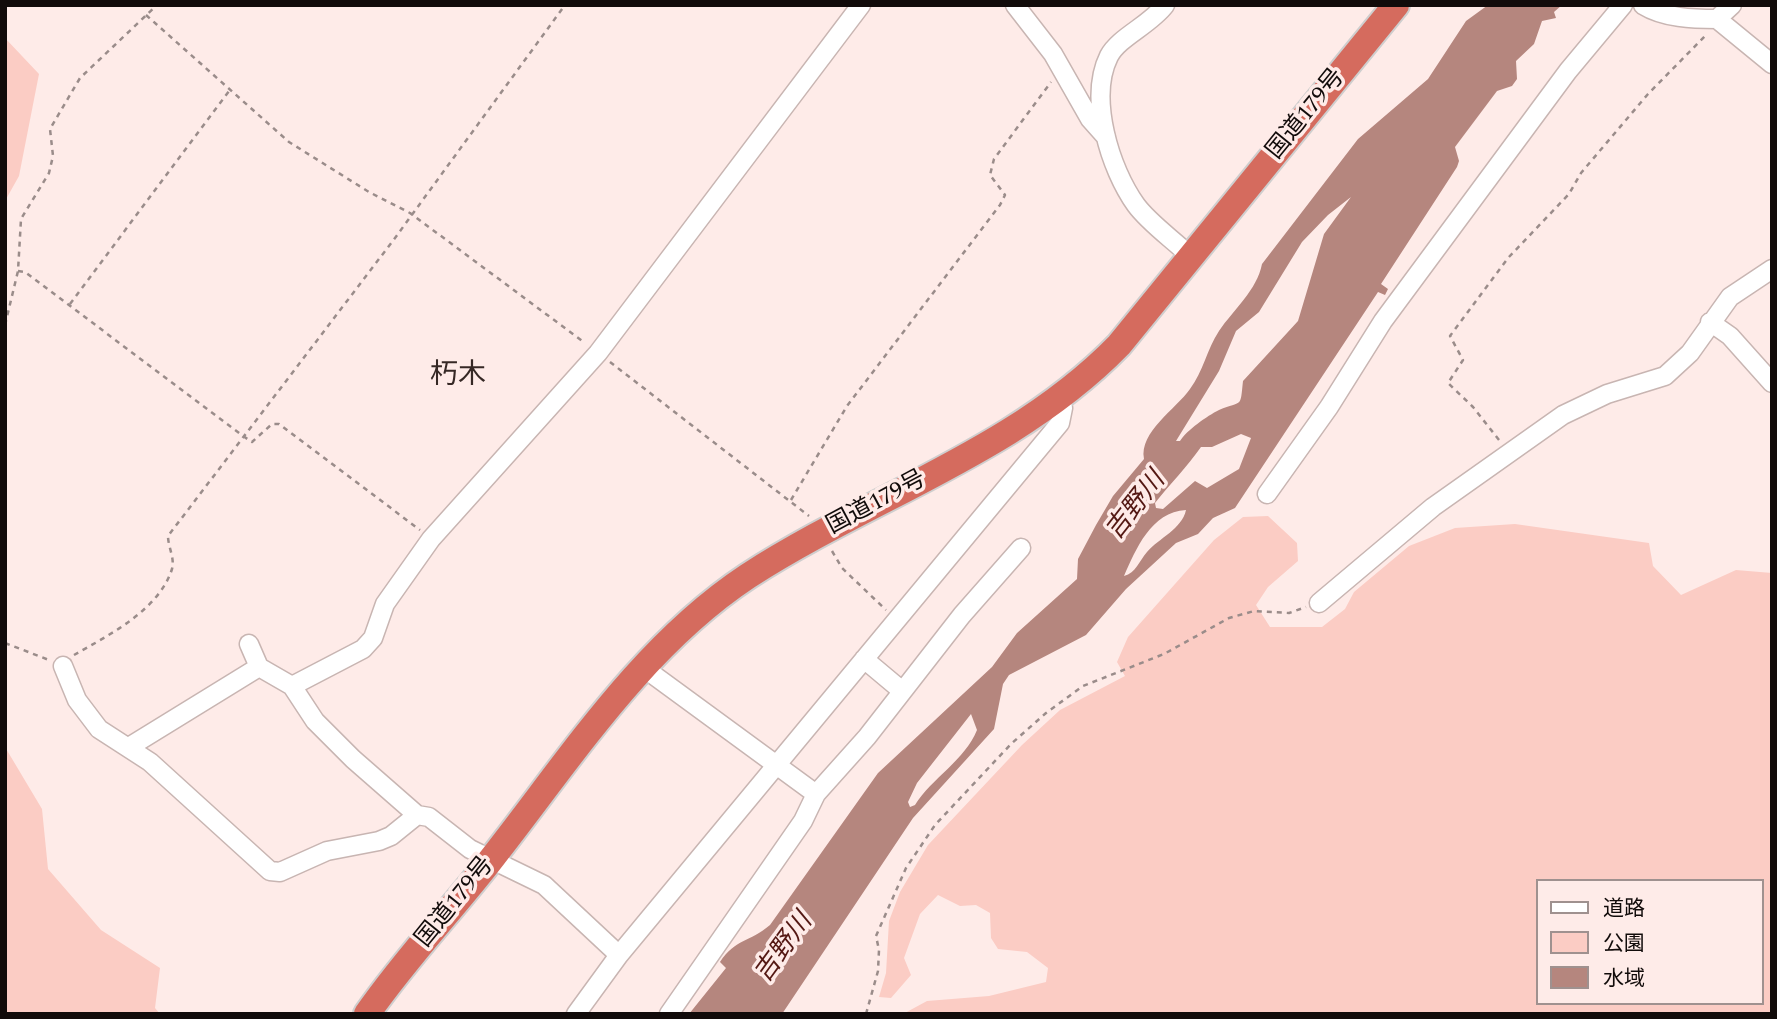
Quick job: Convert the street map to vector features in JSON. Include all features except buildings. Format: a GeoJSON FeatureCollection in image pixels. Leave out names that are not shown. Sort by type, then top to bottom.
{"type":"FeatureCollection","features":[{"type":"Feature","properties":{"kind":"highway","name":"国道179号"},"geometry":{"type":"LineString","coordinates":[[367,1014],[644,668],[675,635],[738,584],[821,533],[972,454],[1089,376],[1119,345],[1396,5]]}},
{"type":"Feature","properties":{"kind":"street"},"geometry":{"type":"LineString","coordinates":[[292,686],[363,649],[373,638],[385,604],[431,538],[598,353],[861,5]]}},
{"type":"Feature","properties":{"kind":"street"},"geometry":{"type":"LineString","coordinates":[[1015,5],[1053,54],[1090,119],[1106,137]]}},
{"type":"Feature","properties":{"kind":"street"},"geometry":{"type":"LineString","coordinates":[[1165,5],[1147,24],[1117,46],[1109,57],[1101,105],[1106,137],[1118,175],[1137,206],[1191,257]]}},
{"type":"Feature","properties":{"kind":"street"},"geometry":{"type":"LineString","coordinates":[[1267,494],[1315,428],[1383,321],[1560,82],[1623,5]]}},
{"type":"Feature","properties":{"kind":"street"},"geometry":{"type":"LineString","coordinates":[[1643,5],[1676,16],[1717,19],[1772,64]]}},
{"type":"Feature","properties":{"kind":"street"},"geometry":{"type":"LineString","coordinates":[[1717,19],[1732,5]]}},
{"type":"Feature","properties":{"kind":"street"},"geometry":{"type":"LineString","coordinates":[[1319,603],[1433,507],[1584,404],[1665,376],[1690,353],[1730,297],[1772,269]]}},
{"type":"Feature","properties":{"kind":"street"},"geometry":{"type":"LineString","coordinates":[[1710,323],[1730,336],[1772,383]]}},
{"type":"Feature","properties":{"kind":"street"},"geometry":{"type":"LineString","coordinates":[[576,1014],[620,954],[1060,423],[1063,408],[1060,397]]}},
{"type":"Feature","properties":{"kind":"street"},"geometry":{"type":"LineString","coordinates":[[669,1014],[803,821],[816,794],[867,737],[901,690],[1021,548]]}},
{"type":"Feature","properties":{"kind":"street"},"geometry":{"type":"LineString","coordinates":[[249,644],[259,667],[292,686],[315,721],[417,815],[429,817],[470,849],[544,885],[620,954]]}},
{"type":"Feature","properties":{"kind":"street"},"geometry":{"type":"LineString","coordinates":[[864,659],[901,690]]}},
{"type":"Feature","properties":{"kind":"street"},"geometry":{"type":"LineString","coordinates":[[63,666],[88,718],[99,729],[150,762],[270,871],[280,872],[344,846],[379,841],[391,836],[417,815]]}},
{"type":"Feature","properties":{"kind":"street"},"geometry":{"type":"LineString","coordinates":[[129,747],[259,667]]}},
{"type":"Feature","properties":{"kind":"street"},"geometry":{"type":"LineString","coordinates":[[644,668],[816,794]]}},
{"type":"Feature","properties":{"kind":"path"},"geometry":{"type":"LineString","coordinates":[[5,325],[18,271],[21,219],[50,173],[53,156],[49,138],[54,122],[80,78],[113,50],[130,28],[158,5]]}},
{"type":"Feature","properties":{"kind":"path"},"geometry":{"type":"LineString","coordinates":[[5,643],[63,666],[66,659],[109,635],[139,613],[160,591],[172,568],[168,536],[394,238],[565,5]]}},
{"type":"Feature","properties":{"kind":"path"},"geometry":{"type":"LineString","coordinates":[[146,15],[289,142],[369,192],[410,213],[791,500],[817,524],[842,568],[897,619]]}},
{"type":"Feature","properties":{"kind":"path"},"geometry":{"type":"LineString","coordinates":[[1509,454],[1473,407],[1448,383],[1463,360],[1450,336],[1508,258],[1569,194],[1587,166],[1648,93],[1713,28],[1717,19]]}},
{"type":"Feature","properties":{"kind":"path"},"geometry":{"type":"LineString","coordinates":[[791,500],[847,406],[1000,205],[1005,195],[990,175],[993,159],[1044,90],[1063,72]]}},
{"type":"Feature","properties":{"kind":"path"},"geometry":{"type":"LineString","coordinates":[[70,304],[229,91]]}},
{"type":"Feature","properties":{"kind":"path"},"geometry":{"type":"LineString","coordinates":[[18,271],[24,272],[70,304],[252,442],[272,424],[279,424],[431,538]]}},
{"type":"Feature","properties":{"kind":"path"},"geometry":{"type":"LineString","coordinates":[[866,1014],[878,971],[879,950],[876,936],[905,868],[935,825],[1011,744],[1046,713],[1083,686],[1164,654],[1229,618],[1254,611],[1289,612],[1319,603]]}},
{"type":"Feature","properties":{"kind":"green space"},"geometry":{"type":"Polygon","coordinates":[[[5,38],[39,74],[19,176],[5,201],[5,38]]]}},
{"type":"Feature","properties":{"kind":"green space"},"geometry":{"type":"Polygon","coordinates":[[[1268,516],[1297,543],[1298,561],[1268,587],[1256,605],[1270,627],[1322,627],[1345,609],[1354,592],[1409,546],[1455,528],[1515,524],[1649,543],[1653,566],[1681,595],[1736,570],[1772,573],[1772,1014],[903,1014],[927,1001],[989,996],[1046,982],[1048,968],[1027,952],[998,949],[991,938],[990,913],[976,905],[960,906],[938,895],[920,914],[904,958],[911,975],[891,998],[879,997],[886,973],[889,921],[900,892],[928,845],[1022,745],[1060,710],[1125,676],[1117,662],[1128,637],[1214,540],[1243,517],[1268,516]]]}},
{"type":"Feature","properties":{"kind":"green space"},"geometry":{"type":"Polygon","coordinates":[[[5,747],[42,809],[48,869],[101,930],[160,968],[155,1008],[160,1014],[5,1014],[5,747]]]}},
{"type":"Feature","properties":{"kind":"water","name":"吉野川"},"geometry":{"type":"Polygon","coordinates":[[[1488,5],[1562,5],[1554,12],[1556,18],[1542,21],[1534,44],[1516,61],[1517,79],[1512,86],[1497,91],[1455,147],[1459,161],[1457,167],[1381,284],[1388,289],[1385,295],[1378,292],[1235,508],[1213,518],[1198,534],[1176,543],[1126,589],[1086,635],[1009,675],[1003,684],[994,729],[913,818],[782,1014],[689,1014],[726,968],[720,962],[726,954],[737,944],[770,925],[878,773],[992,667],[1017,633],[1077,579],[1078,559],[1113,496],[1144,459],[1147,439],[1153,430],[1184,397],[1194,382],[1215,338],[1250,291],[1262,264],[1358,139],[1428,79],[1466,21],[1488,5]],[[1351,197],[1328,215],[1302,242],[1259,312],[1236,331],[1219,371],[1176,441],[1180,441],[1209,416],[1239,402],[1243,381],[1298,321],[1324,234],[1351,197]],[[1241,434],[1212,447],[1201,447],[1155,503],[1156,508],[1163,509],[1195,481],[1207,488],[1239,469],[1251,438],[1241,434]],[[1186,510],[1163,517],[1146,534],[1124,576],[1132,572],[1147,552],[1180,523],[1186,510]],[[971,714],[917,783],[908,802],[910,807],[915,805],[972,741],[977,730],[971,714]]]}},
{"type":"Feature","properties":{"kind":"district","name":"朽木"},"geometry":{"type":"Point","coordinates":[458,378]}}]}
